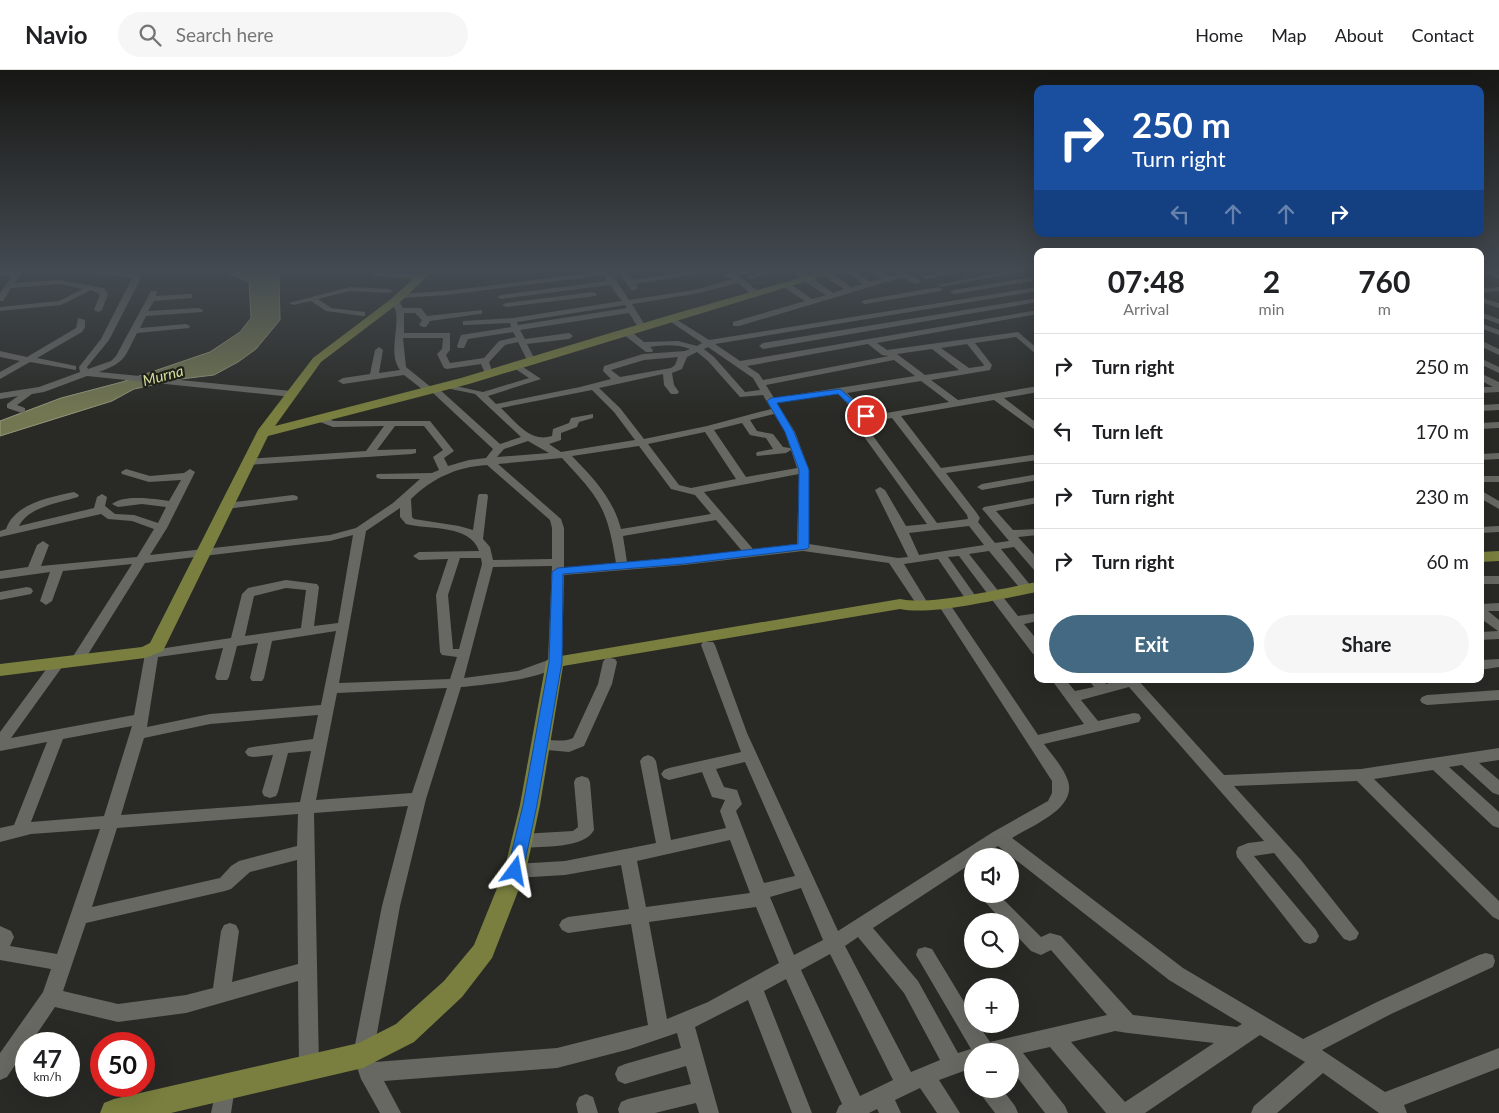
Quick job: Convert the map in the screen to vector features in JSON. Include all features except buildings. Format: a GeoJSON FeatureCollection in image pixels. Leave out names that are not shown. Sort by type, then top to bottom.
{"type":"FeatureCollection","features":[{"type":"Feature","properties":{"kind":"main road"},"geometry":{"type":"LineString","coordinates":[[0,670],[152,652],[160,644],[202,554],[263,433],[316,360],[372,318]]}},
{"type":"Feature","properties":{"kind":"main road"},"geometry":{"type":"LineString","coordinates":[[263,433],[449,386],[671,318]]}},
{"type":"Feature","properties":{"kind":"main road"},"geometry":{"type":"LineString","coordinates":[[1484,556],[1499,556]]}},
{"type":"Feature","properties":{"kind":"main road"},"geometry":{"type":"LineString","coordinates":[[550,668],[835,619],[904,611],[917,606],[1032,588]]}},
{"type":"Feature","properties":{"kind":"main road"},"geometry":{"type":"LineString","coordinates":[[550,668],[610,662],[708,645],[835,619]]}},
{"type":"Feature","properties":{"kind":"main road"},"geometry":{"type":"LineString","coordinates":[[114,1113],[309,1067],[365,1063],[405,1033],[472,968],[484,952],[515,871],[541,745],[550,668]]}},
{"type":"Feature","properties":{"kind":"street"},"geometry":{"type":"LineString","coordinates":[[85,373],[83,367],[105,340],[117,318]]}},
{"type":"Feature","properties":{"kind":"street"},"geometry":{"type":"LineString","coordinates":[[0,396],[30,392],[118,360],[140,318]]}},
{"type":"Feature","properties":{"kind":"street"},"geometry":{"type":"LineString","coordinates":[[397,318],[402,367],[406,372],[432,390],[498,448]]}},
{"type":"Feature","properties":{"kind":"street"},"geometry":{"type":"LineString","coordinates":[[417,336],[425,319],[435,318]]}},
{"type":"Feature","properties":{"kind":"street"},"geometry":{"type":"LineString","coordinates":[[489,374],[485,364],[502,342],[538,318]]}},
{"type":"Feature","properties":{"kind":"street"},"geometry":{"type":"LineString","coordinates":[[462,346],[464,337],[565,328],[603,318]]}},
{"type":"Feature","properties":{"kind":"street"},"geometry":{"type":"LineString","coordinates":[[637,318],[642,327]]}},
{"type":"Feature","properties":{"kind":"street"},"geometry":{"type":"LineString","coordinates":[[671,318],[709,342],[756,376],[790,432],[804,470],[803,547]]}},
{"type":"Feature","properties":{"kind":"street"},"geometry":{"type":"LineString","coordinates":[[736,324],[758,318]]}},
{"type":"Feature","properties":{"kind":"street"},"geometry":{"type":"LineString","coordinates":[[494,407],[678,368],[681,358],[709,342],[864,318]]}},
{"type":"Feature","properties":{"kind":"street"},"geometry":{"type":"LineString","coordinates":[[763,346],[930,318]]}},
{"type":"Feature","properties":{"kind":"street"},"geometry":{"type":"LineString","coordinates":[[740,364],[1004,318]]}},
{"type":"Feature","properties":{"kind":"street"},"geometry":{"type":"LineString","coordinates":[[0,376],[79,330],[81,320]]}},
{"type":"Feature","properties":{"kind":"street"},"geometry":{"type":"LineString","coordinates":[[466,323],[496,321],[517,333],[532,362]]}},
{"type":"Feature","properties":{"kind":"street"},"geometry":{"type":"LineString","coordinates":[[133,331],[186,326]]}},
{"type":"Feature","properties":{"kind":"street"},"geometry":{"type":"LineString","coordinates":[[809,327],[832,347]]}},
{"type":"Feature","properties":{"kind":"street"},"geometry":{"type":"LineString","coordinates":[[1484,327],[1499,333]]}},
{"type":"Feature","properties":{"kind":"street"},"geometry":{"type":"LineString","coordinates":[[517,333],[565,328]]}},
{"type":"Feature","properties":{"kind":"street"},"geometry":{"type":"LineString","coordinates":[[565,328],[577,348]]}},
{"type":"Feature","properties":{"kind":"street"},"geometry":{"type":"LineString","coordinates":[[626,332],[656,356]]}},
{"type":"Feature","properties":{"kind":"street"},"geometry":{"type":"LineString","coordinates":[[0,576],[58,567],[202,554],[330,538],[360,530],[432,476],[469,463],[561,454],[643,442],[708,429],[744,419],[769,397],[892,355],[932,346],[1018,334],[1034,350]]}},
{"type":"Feature","properties":{"kind":"street"},"geometry":{"type":"LineString","coordinates":[[399,336],[447,335],[446,351],[441,354],[446,366],[487,360]]}},
{"type":"Feature","properties":{"kind":"street"},"geometry":{"type":"LineString","coordinates":[[869,340],[883,352],[892,355],[956,404]]}},
{"type":"Feature","properties":{"kind":"street"},"geometry":{"type":"LineString","coordinates":[[643,345],[672,342],[698,348],[719,366],[743,394],[769,397],[840,391],[984,370],[988,367],[968,340]]}},
{"type":"Feature","properties":{"kind":"street"},"geometry":{"type":"LineString","coordinates":[[1484,345],[1499,352]]}},
{"type":"Feature","properties":{"kind":"street"},"geometry":{"type":"LineString","coordinates":[[932,346],[968,372]]}},
{"type":"Feature","properties":{"kind":"street"},"geometry":{"type":"LineString","coordinates":[[374,377],[379,350]]}},
{"type":"Feature","properties":{"kind":"street"},"geometry":{"type":"LineString","coordinates":[[0,354],[74,368]]}},
{"type":"Feature","properties":{"kind":"street"},"geometry":{"type":"LineString","coordinates":[[618,380],[607,371],[607,368],[636,359],[686,354]]}},
{"type":"Feature","properties":{"kind":"street"},"geometry":{"type":"LineString","coordinates":[[1484,363],[1499,370]]}},
{"type":"Feature","properties":{"kind":"street"},"geometry":{"type":"LineString","coordinates":[[482,395],[536,379],[517,366]]}},
{"type":"Feature","properties":{"kind":"street"},"geometry":{"type":"LineString","coordinates":[[667,371],[669,384],[674,392]]}},
{"type":"Feature","properties":{"kind":"street"},"geometry":{"type":"LineString","coordinates":[[343,381],[406,372]]}},
{"type":"Feature","properties":{"kind":"street"},"geometry":{"type":"LineString","coordinates":[[85,373],[292,394]]}},
{"type":"Feature","properties":{"kind":"street"},"geometry":{"type":"LineString","coordinates":[[1484,378],[1499,387]]}},
{"type":"Feature","properties":{"kind":"street"},"geometry":{"type":"LineString","coordinates":[[449,386],[475,390],[528,438],[561,454],[601,494],[612,517],[622,566]]}},
{"type":"Feature","properties":{"kind":"street"},"geometry":{"type":"LineString","coordinates":[[594,387],[602,398],[617,410],[643,442],[675,487],[699,493],[750,553]]}},
{"type":"Feature","properties":{"kind":"street"},"geometry":{"type":"LineString","coordinates":[[1484,389],[1499,387]]}},
{"type":"Feature","properties":{"kind":"street"},"geometry":{"type":"LineString","coordinates":[[840,391],[866,416],[875,418],[1034,390]]}},
{"type":"Feature","properties":{"kind":"street"},"geometry":{"type":"LineString","coordinates":[[22,410],[10,406],[30,392]]}},
{"type":"Feature","properties":{"kind":"street"},"geometry":{"type":"LineString","coordinates":[[997,397],[1034,426]]}},
{"type":"Feature","properties":{"kind":"street"},"geometry":{"type":"LineString","coordinates":[[1484,408],[1499,407]]}},
{"type":"Feature","properties":{"kind":"street"},"geometry":{"type":"LineString","coordinates":[[895,415],[972,514],[974,518],[972,522]]}},
{"type":"Feature","properties":{"kind":"street"},"geometry":{"type":"LineString","coordinates":[[541,443],[557,438],[556,431],[574,426],[574,420],[590,416]]}},
{"type":"Feature","properties":{"kind":"street"},"geometry":{"type":"LineString","coordinates":[[1024,418],[1034,417]]}},
{"type":"Feature","properties":{"kind":"street"},"geometry":{"type":"LineString","coordinates":[[318,418],[333,424],[428,423],[449,451],[438,457],[445,470]]}},
{"type":"Feature","properties":{"kind":"street"},"geometry":{"type":"LineString","coordinates":[[744,419],[754,433],[769,436],[780,451]]}},
{"type":"Feature","properties":{"kind":"street"},"geometry":{"type":"LineString","coordinates":[[370,452],[392,423]]}},
{"type":"Feature","properties":{"kind":"street"},"geometry":{"type":"LineString","coordinates":[[1487,425],[1499,432]]}},
{"type":"Feature","properties":{"kind":"street"},"geometry":{"type":"LineString","coordinates":[[862,427],[934,526]]}},
{"type":"Feature","properties":{"kind":"street"},"geometry":{"type":"LineString","coordinates":[[708,429],[743,481]]}},
{"type":"Feature","properties":{"kind":"street"},"geometry":{"type":"LineString","coordinates":[[498,448],[528,438]]}},
{"type":"Feature","properties":{"kind":"street"},"geometry":{"type":"LineString","coordinates":[[489,461],[499,450],[498,448]]}},
{"type":"Feature","properties":{"kind":"street"},"geometry":{"type":"LineString","coordinates":[[761,454],[796,449]]}},
{"type":"Feature","properties":{"kind":"street"},"geometry":{"type":"LineString","coordinates":[[248,462],[300,460],[370,452],[412,451]]}},
{"type":"Feature","properties":{"kind":"street"},"geometry":{"type":"LineString","coordinates":[[1484,456],[1499,456]]}},
{"type":"Feature","properties":{"kind":"street"},"geometry":{"type":"LineString","coordinates":[[940,471],[1034,458]]}},
{"type":"Feature","properties":{"kind":"street"},"geometry":{"type":"LineString","coordinates":[[332,688],[455,684],[490,680],[550,668],[558,567],[558,528],[556,519],[489,461]]}},
{"type":"Feature","properties":{"kind":"street"},"geometry":{"type":"LineString","coordinates":[[690,491],[804,470]]}},
{"type":"Feature","properties":{"kind":"street"},"geometry":{"type":"LineString","coordinates":[[77,661],[161,528],[189,474],[148,479],[126,472]]}},
{"type":"Feature","properties":{"kind":"street"},"geometry":{"type":"LineString","coordinates":[[381,476],[432,476]]}},
{"type":"Feature","properties":{"kind":"street"},"geometry":{"type":"LineString","coordinates":[[982,487],[1034,478]]}},
{"type":"Feature","properties":{"kind":"street"},"geometry":{"type":"LineString","coordinates":[[1484,479],[1499,478]]}},
{"type":"Feature","properties":{"kind":"street"},"geometry":{"type":"LineString","coordinates":[[880,490],[915,558]]}},
{"type":"Feature","properties":{"kind":"street"},"geometry":{"type":"LineString","coordinates":[[5,533],[24,513],[74,496]]}},
{"type":"Feature","properties":{"kind":"street"},"geometry":{"type":"LineString","coordinates":[[478,538],[483,496]]}},
{"type":"Feature","properties":{"kind":"street"},"geometry":{"type":"LineString","coordinates":[[1484,496],[1498,505]]}},
{"type":"Feature","properties":{"kind":"street"},"geometry":{"type":"LineString","coordinates":[[102,497],[99,507],[112,517],[134,518],[161,528]]}},
{"type":"Feature","properties":{"kind":"street"},"geometry":{"type":"LineString","coordinates":[[226,506],[294,498]]}},
{"type":"Feature","properties":{"kind":"street"},"geometry":{"type":"LineString","coordinates":[[390,1113],[365,1063],[391,906],[418,799],[465,653],[488,559],[478,538],[466,530],[410,522],[406,517],[405,498]]}},
{"type":"Feature","properties":{"kind":"street"},"geometry":{"type":"LineString","coordinates":[[1034,501],[988,509],[1034,560]]}},
{"type":"Feature","properties":{"kind":"street"},"geometry":{"type":"LineString","coordinates":[[118,504],[142,502],[173,505]]}},
{"type":"Feature","properties":{"kind":"street"},"geometry":{"type":"LineString","coordinates":[[1484,505],[1498,505]]}},
{"type":"Feature","properties":{"kind":"street"},"geometry":{"type":"LineString","coordinates":[[5,533],[102,510]]}},
{"type":"Feature","properties":{"kind":"street"},"geometry":{"type":"LineString","coordinates":[[616,533],[657,528],[720,516]]}},
{"type":"Feature","properties":{"kind":"street"},"geometry":{"type":"LineString","coordinates":[[902,530],[972,522]]}},
{"type":"Feature","properties":{"kind":"street"},"geometry":{"type":"LineString","coordinates":[[972,522],[992,547],[1032,588]]}},
{"type":"Feature","properties":{"kind":"street"},"geometry":{"type":"LineString","coordinates":[[309,1067],[305,852],[307,806],[344,626],[360,530]]}},
{"type":"Feature","properties":{"kind":"street"},"geometry":{"type":"LineString","coordinates":[[1484,530],[1499,530]]}},
{"type":"Feature","properties":{"kind":"street"},"geometry":{"type":"LineString","coordinates":[[419,556],[455,555],[558,567],[622,566],[803,547],[896,562],[992,547],[1034,533]]}},
{"type":"Feature","properties":{"kind":"street"},"geometry":{"type":"LineString","coordinates":[[33,570],[43,545]]}},
{"type":"Feature","properties":{"kind":"street"},"geometry":{"type":"LineString","coordinates":[[961,551],[1034,646]]}},
{"type":"Feature","properties":{"kind":"street"},"geometry":{"type":"LineString","coordinates":[[940,554],[971,598]]}},
{"type":"Feature","properties":{"kind":"street"},"geometry":{"type":"LineString","coordinates":[[455,555],[442,595],[447,652],[465,653]]}},
{"type":"Feature","properties":{"kind":"street"},"geometry":{"type":"LineString","coordinates":[[896,562],[917,606]]}},
{"type":"Feature","properties":{"kind":"street"},"geometry":{"type":"LineString","coordinates":[[46,601],[58,567]]}},
{"type":"Feature","properties":{"kind":"street"},"geometry":{"type":"LineString","coordinates":[[1484,580],[1499,580]]}},
{"type":"Feature","properties":{"kind":"street"},"geometry":{"type":"LineString","coordinates":[[222,677],[248,594],[252,591],[283,584],[313,588],[307,631]]}},
{"type":"Feature","properties":{"kind":"street"},"geometry":{"type":"LineString","coordinates":[[0,596],[28,591]]}},
{"type":"Feature","properties":{"kind":"street"},"geometry":{"type":"LineString","coordinates":[[365,1063],[556,1058],[630,1040],[684,1022],[716,1008],[834,943],[999,837],[1054,805],[1060,798],[1062,790],[1060,780],[943,603]]}},
{"type":"Feature","properties":{"kind":"street"},"geometry":{"type":"LineString","coordinates":[[1484,609],[1499,607]]}},
{"type":"Feature","properties":{"kind":"street"},"geometry":{"type":"LineString","coordinates":[[1484,613],[1499,627]]}},
{"type":"Feature","properties":{"kind":"street"},"geometry":{"type":"LineString","coordinates":[[1015,621],[1034,618]]}},
{"type":"Feature","properties":{"kind":"street"},"geometry":{"type":"LineString","coordinates":[[0,1070],[51,997],[110,823],[139,726],[152,652],[344,626]]}},
{"type":"Feature","properties":{"kind":"street"},"geometry":{"type":"LineString","coordinates":[[1484,636],[1499,635]]}},
{"type":"Feature","properties":{"kind":"street"},"geometry":{"type":"LineString","coordinates":[[257,678],[266,637]]}},
{"type":"Feature","properties":{"kind":"street"},"geometry":{"type":"LineString","coordinates":[[708,645],[750,755],[834,943],[915,1080],[950,1113]]}},
{"type":"Feature","properties":{"kind":"street"},"geometry":{"type":"LineString","coordinates":[[541,745],[569,747],[579,742],[605,684],[610,662]]}},
{"type":"Feature","properties":{"kind":"street"},"geometry":{"type":"LineString","coordinates":[[0,744],[58,663]]}},
{"type":"Feature","properties":{"kind":"street"},"geometry":{"type":"LineString","coordinates":[[1484,665],[1499,663]]}},
{"type":"Feature","properties":{"kind":"street"},"geometry":{"type":"LineString","coordinates":[[1061,683],[1094,727]]}},
{"type":"Feature","properties":{"kind":"street"},"geometry":{"type":"LineString","coordinates":[[1133,683],[1223,781],[1279,846],[1350,934]]}},
{"type":"Feature","properties":{"kind":"street"},"geometry":{"type":"LineString","coordinates":[[1072,697],[1099,684]]}},
{"type":"Feature","properties":{"kind":"street"},"geometry":{"type":"LineString","coordinates":[[1427,700],[1499,695]]}},
{"type":"Feature","properties":{"kind":"street"},"geometry":{"type":"LineString","coordinates":[[0,744],[57,735],[139,726],[328,709]]}},
{"type":"Feature","properties":{"kind":"street"},"geometry":{"type":"LineString","coordinates":[[1035,741],[1134,718]]}},
{"type":"Feature","properties":{"kind":"street"},"geometry":{"type":"LineString","coordinates":[[20,830],[57,735]]}},
{"type":"Feature","properties":{"kind":"street"},"geometry":{"type":"LineString","coordinates":[[253,752],[320,744]]}},
{"type":"Feature","properties":{"kind":"street"},"geometry":{"type":"LineString","coordinates":[[270,792],[282,749]]}},
{"type":"Feature","properties":{"kind":"street"},"geometry":{"type":"LineString","coordinates":[[1223,781],[1361,775],[1499,754]]}},
{"type":"Feature","properties":{"kind":"street"},"geometry":{"type":"LineString","coordinates":[[669,774],[750,755]]}},
{"type":"Feature","properties":{"kind":"street"},"geometry":{"type":"LineString","coordinates":[[1465,759],[1499,789]]}},
{"type":"Feature","properties":{"kind":"street"},"geometry":{"type":"LineString","coordinates":[[648,761],[665,849]]}},
{"type":"Feature","properties":{"kind":"street"},"geometry":{"type":"LineString","coordinates":[[1435,763],[1499,822]]}},
{"type":"Feature","properties":{"kind":"street"},"geometry":{"type":"LineString","coordinates":[[707,765],[718,793],[731,794],[734,803],[728,811],[789,968],[851,1111],[886,1105],[915,1080],[964,1062]]}},
{"type":"Feature","properties":{"kind":"street"},"geometry":{"type":"LineString","coordinates":[[1361,775],[1499,912]]}},
{"type":"Feature","properties":{"kind":"street"},"geometry":{"type":"LineString","coordinates":[[522,841],[576,837],[584,833],[586,830],[582,782]]}},
{"type":"Feature","properties":{"kind":"street"},"geometry":{"type":"LineString","coordinates":[[0,835],[20,830],[307,806],[418,799]]}},
{"type":"Feature","properties":{"kind":"street"},"geometry":{"type":"LineString","coordinates":[[515,871],[565,868],[628,857],[736,832]]}},
{"type":"Feature","properties":{"kind":"street"},"geometry":{"type":"LineString","coordinates":[[999,837],[1176,974],[1302,1050],[1390,1108],[1499,1058]]}},
{"type":"Feature","properties":{"kind":"street"},"geometry":{"type":"LineString","coordinates":[[1279,846],[1248,850],[1244,852],[1245,857],[1310,936]]}},
{"type":"Feature","properties":{"kind":"street"},"geometry":{"type":"LineString","coordinates":[[79,917],[220,886],[228,882],[237,871],[245,866],[305,852]]}},
{"type":"Feature","properties":{"kind":"street"},"geometry":{"type":"LineString","coordinates":[[628,857],[659,1030]]}},
{"type":"Feature","properties":{"kind":"street"},"geometry":{"type":"LineString","coordinates":[[568,925],[639,917],[760,895],[806,880]]}},
{"type":"Feature","properties":{"kind":"street"},"geometry":{"type":"LineString","coordinates":[[996,903],[1037,946],[1041,947],[1050,941],[1055,942],[1128,1024]]}},
{"type":"Feature","properties":{"kind":"street"},"geometry":{"type":"LineString","coordinates":[[860,926],[964,1053]]}},
{"type":"Feature","properties":{"kind":"street"},"geometry":{"type":"LineString","coordinates":[[221,995],[230,931]]}},
{"type":"Feature","properties":{"kind":"street"},"geometry":{"type":"LineString","coordinates":[[0,934],[5,937],[0,949],[2,953],[63,963]]}},
{"type":"Feature","properties":{"kind":"street"},"geometry":{"type":"LineString","coordinates":[[925,956],[964,1046]]}},
{"type":"Feature","properties":{"kind":"street"},"geometry":{"type":"LineString","coordinates":[[1302,1050],[1384,1008],[1486,961]]}},
{"type":"Feature","properties":{"kind":"street"},"geometry":{"type":"LineString","coordinates":[[51,997],[118,1013],[186,1004],[306,970]]}},
{"type":"Feature","properties":{"kind":"street"},"geometry":{"type":"LineString","coordinates":[[753,988],[802,1113]]}},
{"type":"Feature","properties":{"kind":"street"},"geometry":{"type":"LineString","coordinates":[[684,1022],[709,1113]]}},
{"type":"Feature","properties":{"kind":"street"},"geometry":{"type":"LineString","coordinates":[[1019,1046],[1054,1036],[1115,1022],[1240,1037]]}},
{"type":"Feature","properties":{"kind":"street"},"geometry":{"type":"LineString","coordinates":[[1127,1113],[1259,1024]]}},
{"type":"Feature","properties":{"kind":"street"},"geometry":{"type":"LineString","coordinates":[[1054,1036],[1120,1113]]}},
{"type":"Feature","properties":{"kind":"street"},"geometry":{"type":"LineString","coordinates":[[625,1074],[693,1054]]}},
{"type":"Feature","properties":{"kind":"street"},"geometry":{"type":"LineString","coordinates":[[1261,1113],[1321,1062]]}},
{"type":"Feature","properties":{"kind":"street"},"geometry":{"type":"LineString","coordinates":[[1019,1068],[1058,1113]]}},
{"type":"Feature","properties":{"kind":"street"},"geometry":{"type":"LineString","coordinates":[[221,1113],[225,1087]]}},
{"type":"Feature","properties":{"kind":"street"},"geometry":{"type":"LineString","coordinates":[[628,1109],[703,1091]]}},
{"type":"Feature","properties":{"kind":"street"},"geometry":{"type":"LineString","coordinates":[[996,1098],[1008,1113]]}},
{"type":"Feature","properties":{"kind":"water","name":"Murna"},"geometry":{"type":"Polygon","coordinates":[[[251,318],[280,318],[280,320],[256,349],[238,362],[214,375],[181,379],[134,389],[112,401],[0,436],[0,421],[61,398],[122,382],[210,352],[240,332],[251,318]]]}},
{"type":"Feature","properties":{"kind":"route"},"geometry":{"type":"LineString","coordinates":[[515,871],[530,805],[555,662],[558,572],[684,561],[803,547],[804,470],[790,432],[771,401],[840,391],[866,416]]}}]}
